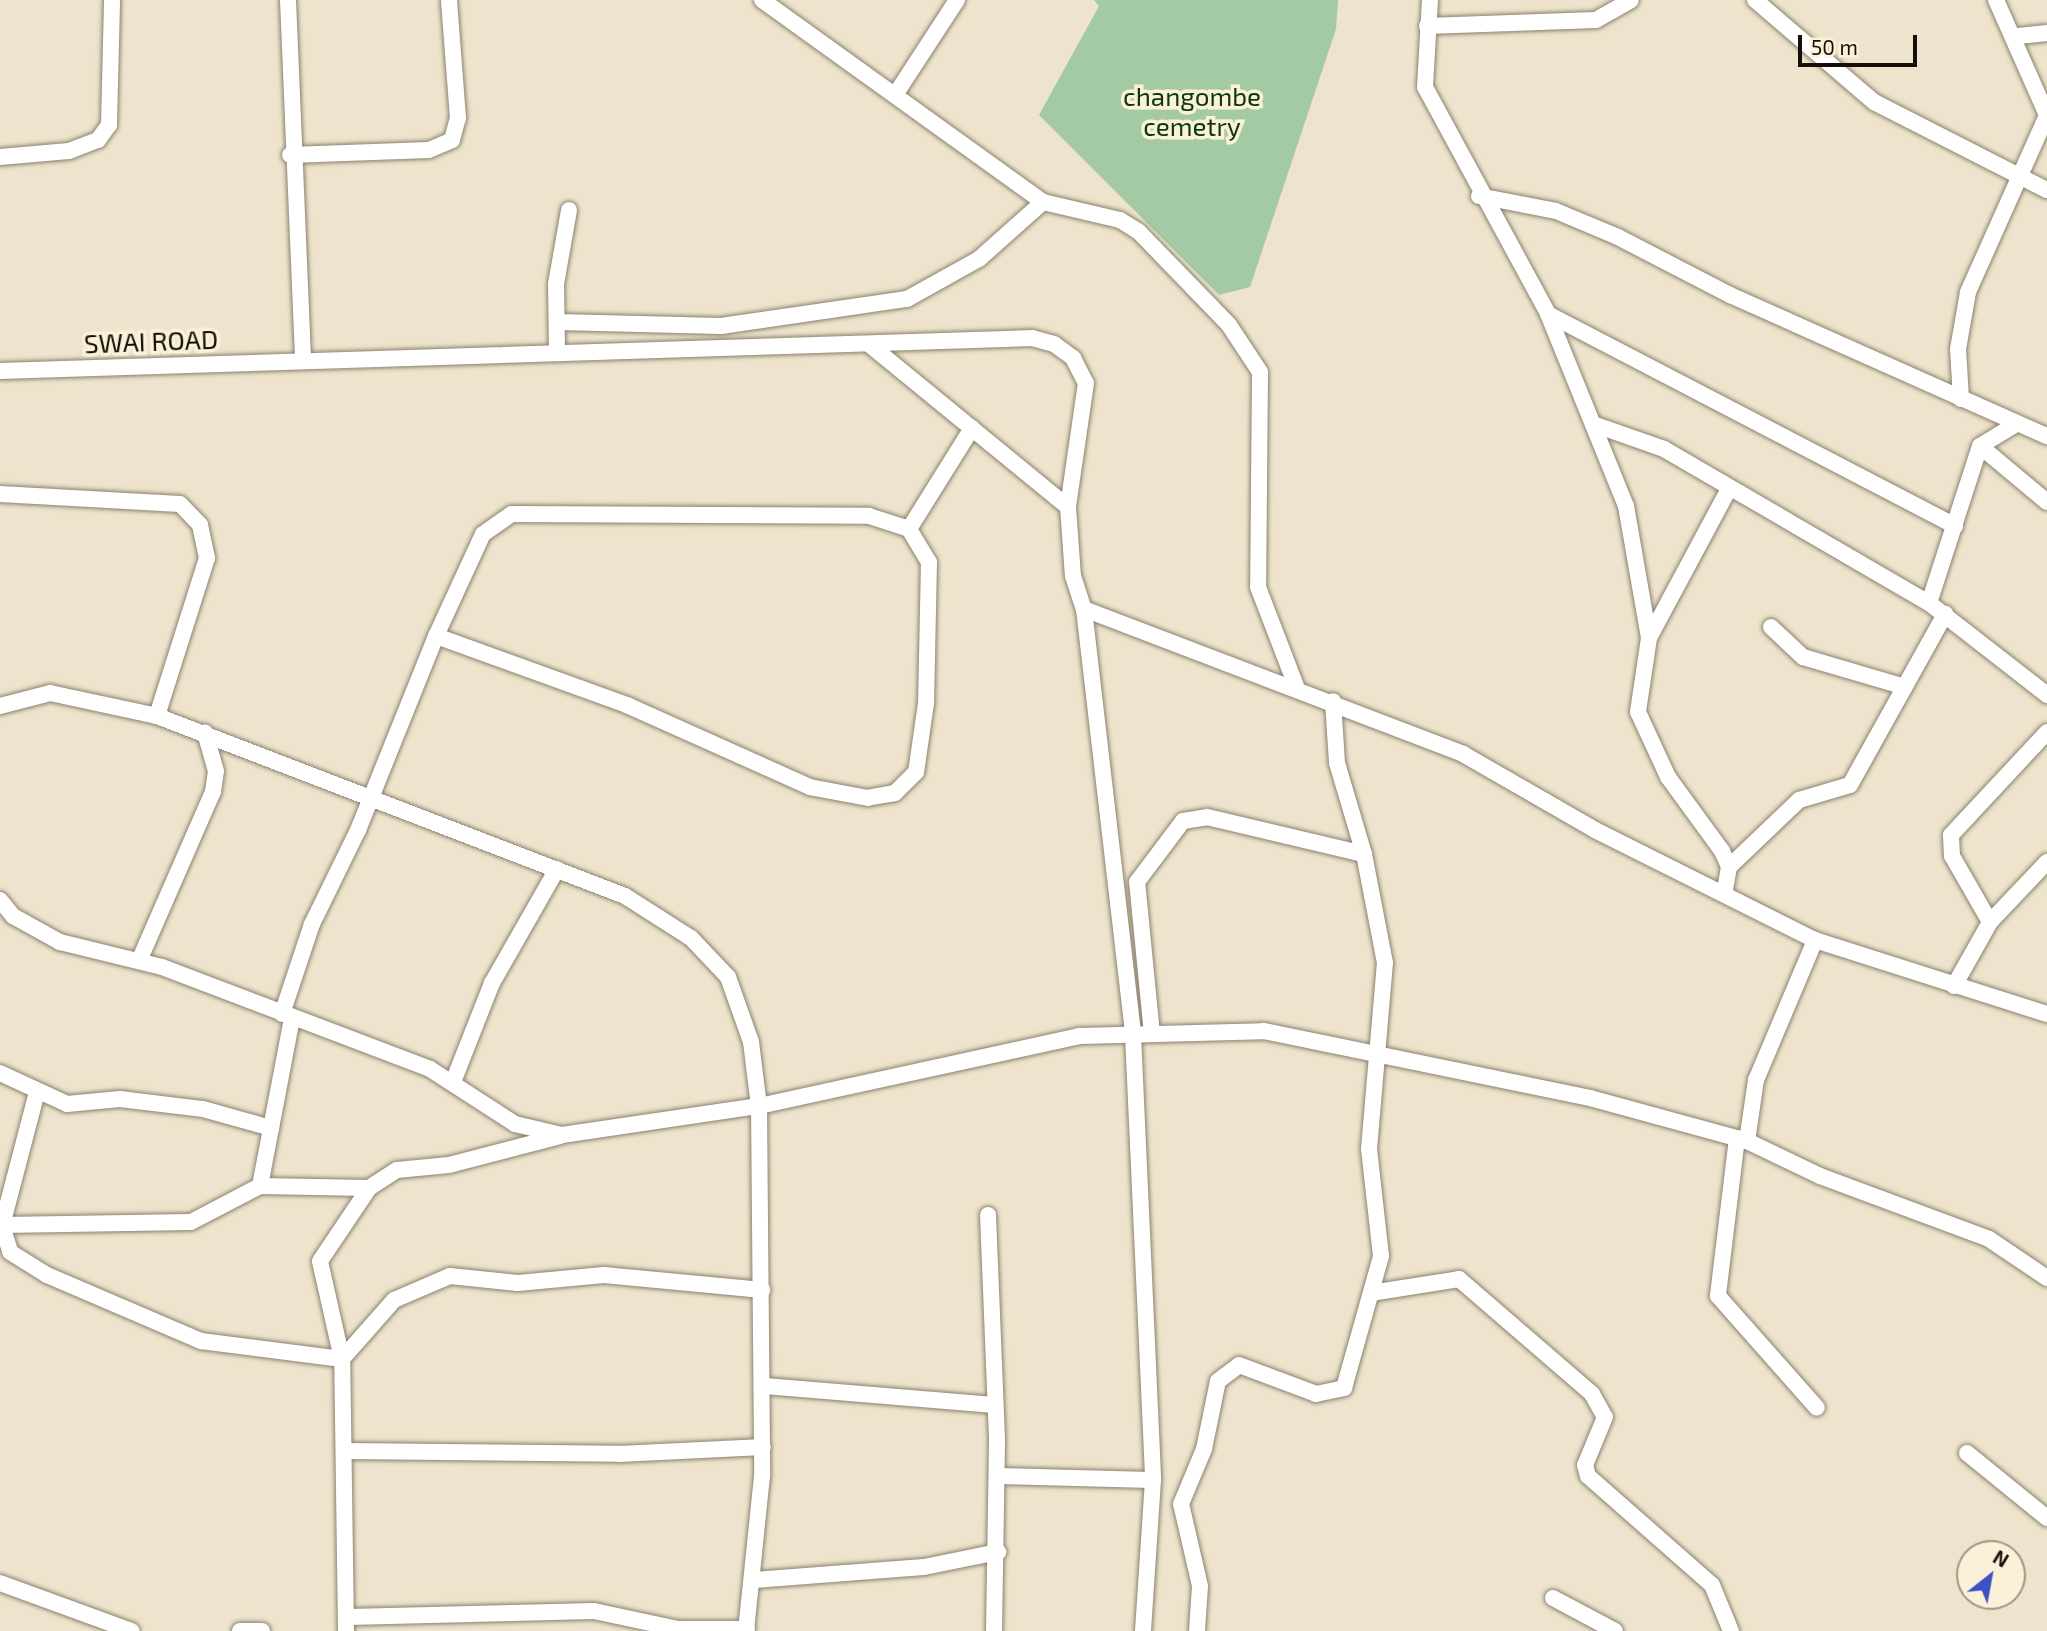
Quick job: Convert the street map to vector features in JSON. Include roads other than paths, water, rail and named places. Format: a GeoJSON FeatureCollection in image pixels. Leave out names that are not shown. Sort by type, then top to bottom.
{"type":"FeatureCollection","features":[{"type":"Feature","properties":{"kind":"street"},"geometry":{"type":"LineString","coordinates":[[0,157],[69,151],[98,140],[109,125],[112,0]]}},
{"type":"Feature","properties":{"kind":"street"},"geometry":{"type":"LineString","coordinates":[[288,0],[290,155],[303,359]]}},
{"type":"Feature","properties":{"kind":"street"},"geometry":{"type":"LineString","coordinates":[[290,155],[429,150],[452,140],[458,118],[449,0]]}},
{"type":"Feature","properties":{"kind":"street"},"geometry":{"type":"LineString","coordinates":[[762,0],[897,92],[1043,202],[1120,220],[1139,232],[1229,325],[1259,372],[1258,587],[1296,686]]}},
{"type":"Feature","properties":{"kind":"street"},"geometry":{"type":"LineString","coordinates":[[897,92],[957,0]]}},
{"type":"Feature","properties":{"kind":"street"},"geometry":{"type":"LineString","coordinates":[[1430,0],[1424,87],[1479,196],[1548,314],[1593,424],[1626,506],[1649,638]]}},
{"type":"Feature","properties":{"kind":"street"},"geometry":{"type":"LineString","coordinates":[[1427,26],[1596,20],[1631,0]]}},
{"type":"Feature","properties":{"kind":"street"},"geometry":{"type":"LineString","coordinates":[[1755,0],[1874,102],[2020,180],[2047,190]]}},
{"type":"Feature","properties":{"kind":"street"},"geometry":{"type":"LineString","coordinates":[[1961,399],[1958,349],[1968,292],[2047,115],[2018,37],[1996,0]]}},
{"type":"Feature","properties":{"kind":"street"},"geometry":{"type":"LineString","coordinates":[[2018,37],[2047,33]]}},
{"type":"Feature","properties":{"kind":"street"},"geometry":{"type":"LineString","coordinates":[[1479,196],[1556,211],[1618,237],[1961,399],[2047,436]]}},
{"type":"Feature","properties":{"kind":"street"},"geometry":{"type":"LineString","coordinates":[[556,322],[721,326],[906,299],[979,259],[1043,202]]}},
{"type":"Feature","properties":{"kind":"street"},"geometry":{"type":"LineString","coordinates":[[557,352],[556,284],[569,210]]}},
{"type":"Feature","properties":{"kind":"street"},"geometry":{"type":"LineString","coordinates":[[1548,314],[1955,526]]}},
{"type":"Feature","properties":{"kind":"street","name":"SWAI ROAD"},"geometry":{"type":"LineString","coordinates":[[0,371],[303,359],[870,345],[1032,338],[1065,349],[1086,383],[1068,507],[1073,576],[1084,609],[1133,1035],[1153,1480],[1143,1631]]}},
{"type":"Feature","properties":{"kind":"street"},"geometry":{"type":"LineString","coordinates":[[870,345],[1068,507]]}},
{"type":"Feature","properties":{"kind":"street"},"geometry":{"type":"LineString","coordinates":[[1593,424],[1633,434],[1929,603],[2047,695]]}},
{"type":"Feature","properties":{"kind":"street"},"geometry":{"type":"LineString","coordinates":[[1929,603],[1980,446],[2016,424]]}},
{"type":"Feature","properties":{"kind":"street"},"geometry":{"type":"LineString","coordinates":[[909,529],[972,428]]}},
{"type":"Feature","properties":{"kind":"street"},"geometry":{"type":"LineString","coordinates":[[1980,446],[2047,502]]}},
{"type":"Feature","properties":{"kind":"street"},"geometry":{"type":"LineString","coordinates":[[1729,489],[1649,638],[1636,699],[1644,732],[1729,867]]}},
{"type":"Feature","properties":{"kind":"street"},"geometry":{"type":"LineString","coordinates":[[0,494],[180,504],[200,525],[207,558],[157,716]]}},
{"type":"Feature","properties":{"kind":"street"},"geometry":{"type":"LineString","coordinates":[[260,1186],[287,1016],[312,924],[436,636],[483,534],[512,514],[869,516],[909,529],[929,562],[926,703],[916,772],[895,793],[868,798],[810,787],[626,705],[436,636]]}},
{"type":"Feature","properties":{"kind":"street"},"geometry":{"type":"LineString","coordinates":[[1084,609],[1296,686],[1463,754],[1815,940],[2047,1014]]}},
{"type":"Feature","properties":{"kind":"street"},"geometry":{"type":"LineString","coordinates":[[1724,894],[1729,867],[1799,800],[1850,785],[1945,614]]}},
{"type":"Feature","properties":{"kind":"street"},"geometry":{"type":"LineString","coordinates":[[1771,627],[1803,657],[1905,687]]}},
{"type":"Feature","properties":{"kind":"street"},"geometry":{"type":"LineString","coordinates":[[0,706],[50,693],[157,716],[370,793],[625,896],[691,938],[728,977],[751,1042],[759,1106],[763,1447],[754,1580],[747,1630],[678,1629],[594,1611],[347,1624],[342,1359],[320,1261],[369,1188],[406,1168],[449,1165],[562,1135],[759,1106],[1079,1036],[1264,1031],[1373,1050],[1742,1139],[1820,1176],[1989,1239],[2047,1278]]}},
{"type":"Feature","properties":{"kind":"street"},"geometry":{"type":"LineString","coordinates":[[1197,1631],[1200,1586],[1181,1504],[1204,1449],[1218,1381],[1239,1365],[1316,1394],[1337,1393],[1348,1380],[1381,1256],[1369,1149],[1373,1050],[1385,963],[1364,854],[1337,763],[1333,701]]}},
{"type":"Feature","properties":{"kind":"street"},"geometry":{"type":"LineString","coordinates":[[1990,922],[1952,856],[1951,835],[2047,732]]}},
{"type":"Feature","properties":{"kind":"street"},"geometry":{"type":"LineString","coordinates":[[139,961],[213,792],[216,771],[205,733]]}},
{"type":"Feature","properties":{"kind":"street"},"geometry":{"type":"LineString","coordinates":[[1152,1034],[1137,882],[1183,821],[1207,817],[1364,854]]}},
{"type":"Feature","properties":{"kind":"street"},"geometry":{"type":"LineString","coordinates":[[1954,986],[1990,922],[2046,865]]}},
{"type":"Feature","properties":{"kind":"street"},"geometry":{"type":"LineString","coordinates":[[453,1082],[492,983],[557,869]]}},
{"type":"Feature","properties":{"kind":"street"},"geometry":{"type":"LineString","coordinates":[[0,900],[13,916],[60,942],[139,961],[287,1016],[453,1082],[505,1119],[562,1135]]}},
{"type":"Feature","properties":{"kind":"street"},"geometry":{"type":"LineString","coordinates":[[1815,940],[1756,1080],[1742,1139],[1718,1296],[1817,1408]]}},
{"type":"Feature","properties":{"kind":"street"},"geometry":{"type":"LineString","coordinates":[[0,1073],[37,1092],[81,1105],[120,1100],[203,1109],[271,1128]]}},
{"type":"Feature","properties":{"kind":"street"},"geometry":{"type":"LineString","coordinates":[[37,1092],[23,1127],[2,1225],[10,1252],[30,1267],[201,1341],[342,1359]]}},
{"type":"Feature","properties":{"kind":"street"},"geometry":{"type":"LineString","coordinates":[[2,1225],[191,1222],[260,1186],[369,1188]]}},
{"type":"Feature","properties":{"kind":"street"},"geometry":{"type":"LineString","coordinates":[[988,1215],[997,1476],[995,1631]]}},
{"type":"Feature","properties":{"kind":"street"},"geometry":{"type":"LineString","coordinates":[[342,1359],[394,1300],[450,1276],[518,1283],[604,1275],[762,1290]]}},
{"type":"Feature","properties":{"kind":"street"},"geometry":{"type":"LineString","coordinates":[[1371,1293],[1460,1279],[1591,1394],[1605,1417],[1585,1465],[1588,1476],[1712,1585],[1731,1631]]}},
{"type":"Feature","properties":{"kind":"street"},"geometry":{"type":"LineString","coordinates":[[764,1386],[995,1405]]}},
{"type":"Feature","properties":{"kind":"street"},"geometry":{"type":"LineString","coordinates":[[345,1451],[619,1454],[763,1447]]}},
{"type":"Feature","properties":{"kind":"street"},"geometry":{"type":"LineString","coordinates":[[1967,1453],[2047,1518]]}},
{"type":"Feature","properties":{"kind":"street"},"geometry":{"type":"LineString","coordinates":[[997,1476],[1153,1480]]}},
{"type":"Feature","properties":{"kind":"street"},"geometry":{"type":"LineString","coordinates":[[754,1580],[924,1567],[998,1552]]}},
{"type":"Feature","properties":{"kind":"street"},"geometry":{"type":"LineString","coordinates":[[0,1583],[131,1631]]}},
{"type":"Feature","properties":{"kind":"street"},"geometry":{"type":"LineString","coordinates":[[1553,1598],[1615,1631]]}},
{"type":"Feature","properties":{"kind":"street"},"geometry":{"type":"LineString","coordinates":[[240,1631],[262,1631]]}},
{"type":"Feature","properties":{"kind":"park label","name":"changombe cemetry"},"geometry":{"type":"Point","coordinates":[1192,111]}}]}
